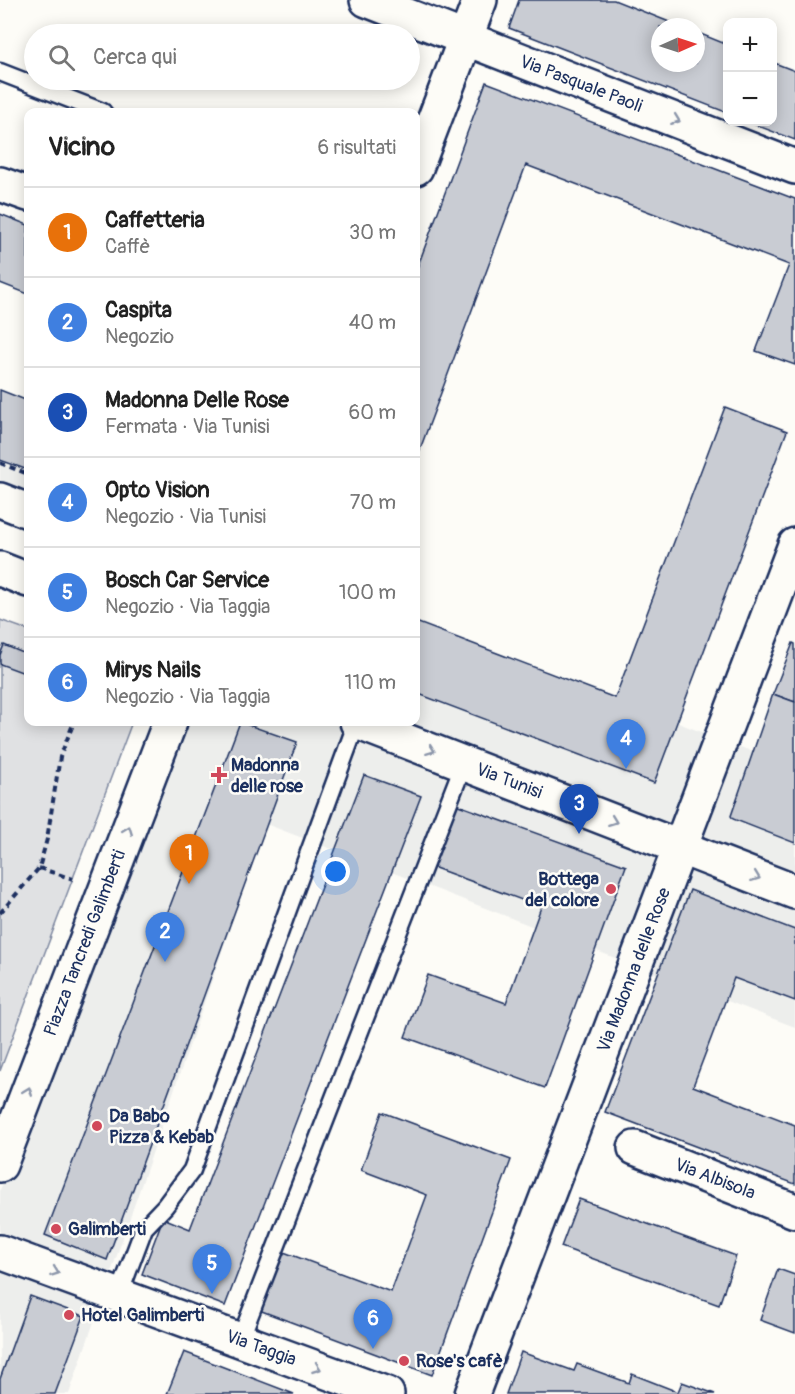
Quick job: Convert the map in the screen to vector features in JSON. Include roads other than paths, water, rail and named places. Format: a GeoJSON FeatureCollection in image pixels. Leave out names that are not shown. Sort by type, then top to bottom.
{"type":"FeatureCollection","features":[{"type":"Feature","properties":{"kind":"street","name":"Via Pasquale Paoli"},"geometry":{"type":"LineString","coordinates":[[368,0],[795,166]]}},
{"type":"Feature","properties":{"kind":"street"},"geometry":{"type":"LineString","coordinates":[[420,157],[480,0]]}},
{"type":"Feature","properties":{"kind":"street"},"geometry":{"type":"LineString","coordinates":[[0,184],[24,193]]}},
{"type":"Feature","properties":{"kind":"street"},"geometry":{"type":"LineString","coordinates":[[0,500],[24,509]]}},
{"type":"Feature","properties":{"kind":"street","name":"Via Madonna delle Rose"},"geometry":{"type":"LineString","coordinates":[[472,1394],[795,545]]}},
{"type":"Feature","properties":{"kind":"street","name":"Piazza Tancredi Galimberti"},"geometry":{"type":"LineString","coordinates":[[0,1165],[168,726]]}},
{"type":"Feature","properties":{"kind":"street","name":"Via Tunisi"},"geometry":{"type":"LineString","coordinates":[[367,726],[795,892]]}},
{"type":"Feature","properties":{"kind":"street","name":"Via Albisola"},"geometry":{"type":"LineString","coordinates":[[635,1148],[795,1210]]}},
{"type":"Feature","properties":{"kind":"street","name":"Via Taggia"},"geometry":{"type":"LineString","coordinates":[[0,1252],[387,1394]]}},
{"type":"Feature","properties":{"kind":"lane"},"geometry":{"type":"LineString","coordinates":[[0,72],[24,81]]}},
{"type":"Feature","properties":{"kind":"lane"},"geometry":{"type":"LineString","coordinates":[[46,90],[93,108]]}},
{"type":"Feature","properties":{"kind":"lane"},"geometry":{"type":"LineString","coordinates":[[119,1295],[144,1228],[165,1206],[192,1170],[356,726]]}},
{"type":"Feature","properties":{"kind":"lane"},"geometry":{"type":"LineString","coordinates":[[240,1340],[464,763]]}},
{"type":"Feature","properties":{"kind":"place","name":"Opto Vision"},"geometry":{"type":"Point","coordinates":[626,769]}},
{"type":"Feature","properties":{"kind":"place","name":"Madonna delle rose"},"geometry":{"type":"Point","coordinates":[219,775]}},
{"type":"Feature","properties":{"kind":"place","name":"Madonna Delle Rose"},"geometry":{"type":"Point","coordinates":[579,834]}},
{"type":"Feature","properties":{"kind":"place","name":"Caffetteria"},"geometry":{"type":"Point","coordinates":[189,884]}},
{"type":"Feature","properties":{"kind":"place","name":"Bottega del colore"},"geometry":{"type":"Point","coordinates":[611,889]}},
{"type":"Feature","properties":{"kind":"place","name":"Caspita"},"geometry":{"type":"Point","coordinates":[165,962]}},
{"type":"Feature","properties":{"kind":"place","name":"Da Babo Pizza & Kebab"},"geometry":{"type":"Point","coordinates":[97,1126]}},
{"type":"Feature","properties":{"kind":"place","name":"Galimberti"},"geometry":{"type":"Point","coordinates":[56,1229]}},
{"type":"Feature","properties":{"kind":"place","name":"Bosch Car Service"},"geometry":{"type":"Point","coordinates":[212,1294]}},
{"type":"Feature","properties":{"kind":"place","name":"Hotel Galimberti"},"geometry":{"type":"Point","coordinates":[69,1315]}},
{"type":"Feature","properties":{"kind":"place","name":"Mirys Nails"},"geometry":{"type":"Point","coordinates":[373,1349]}},
{"type":"Feature","properties":{"kind":"place","name":"Rose's cafè"},"geometry":{"type":"Point","coordinates":[404,1361]}}]}
